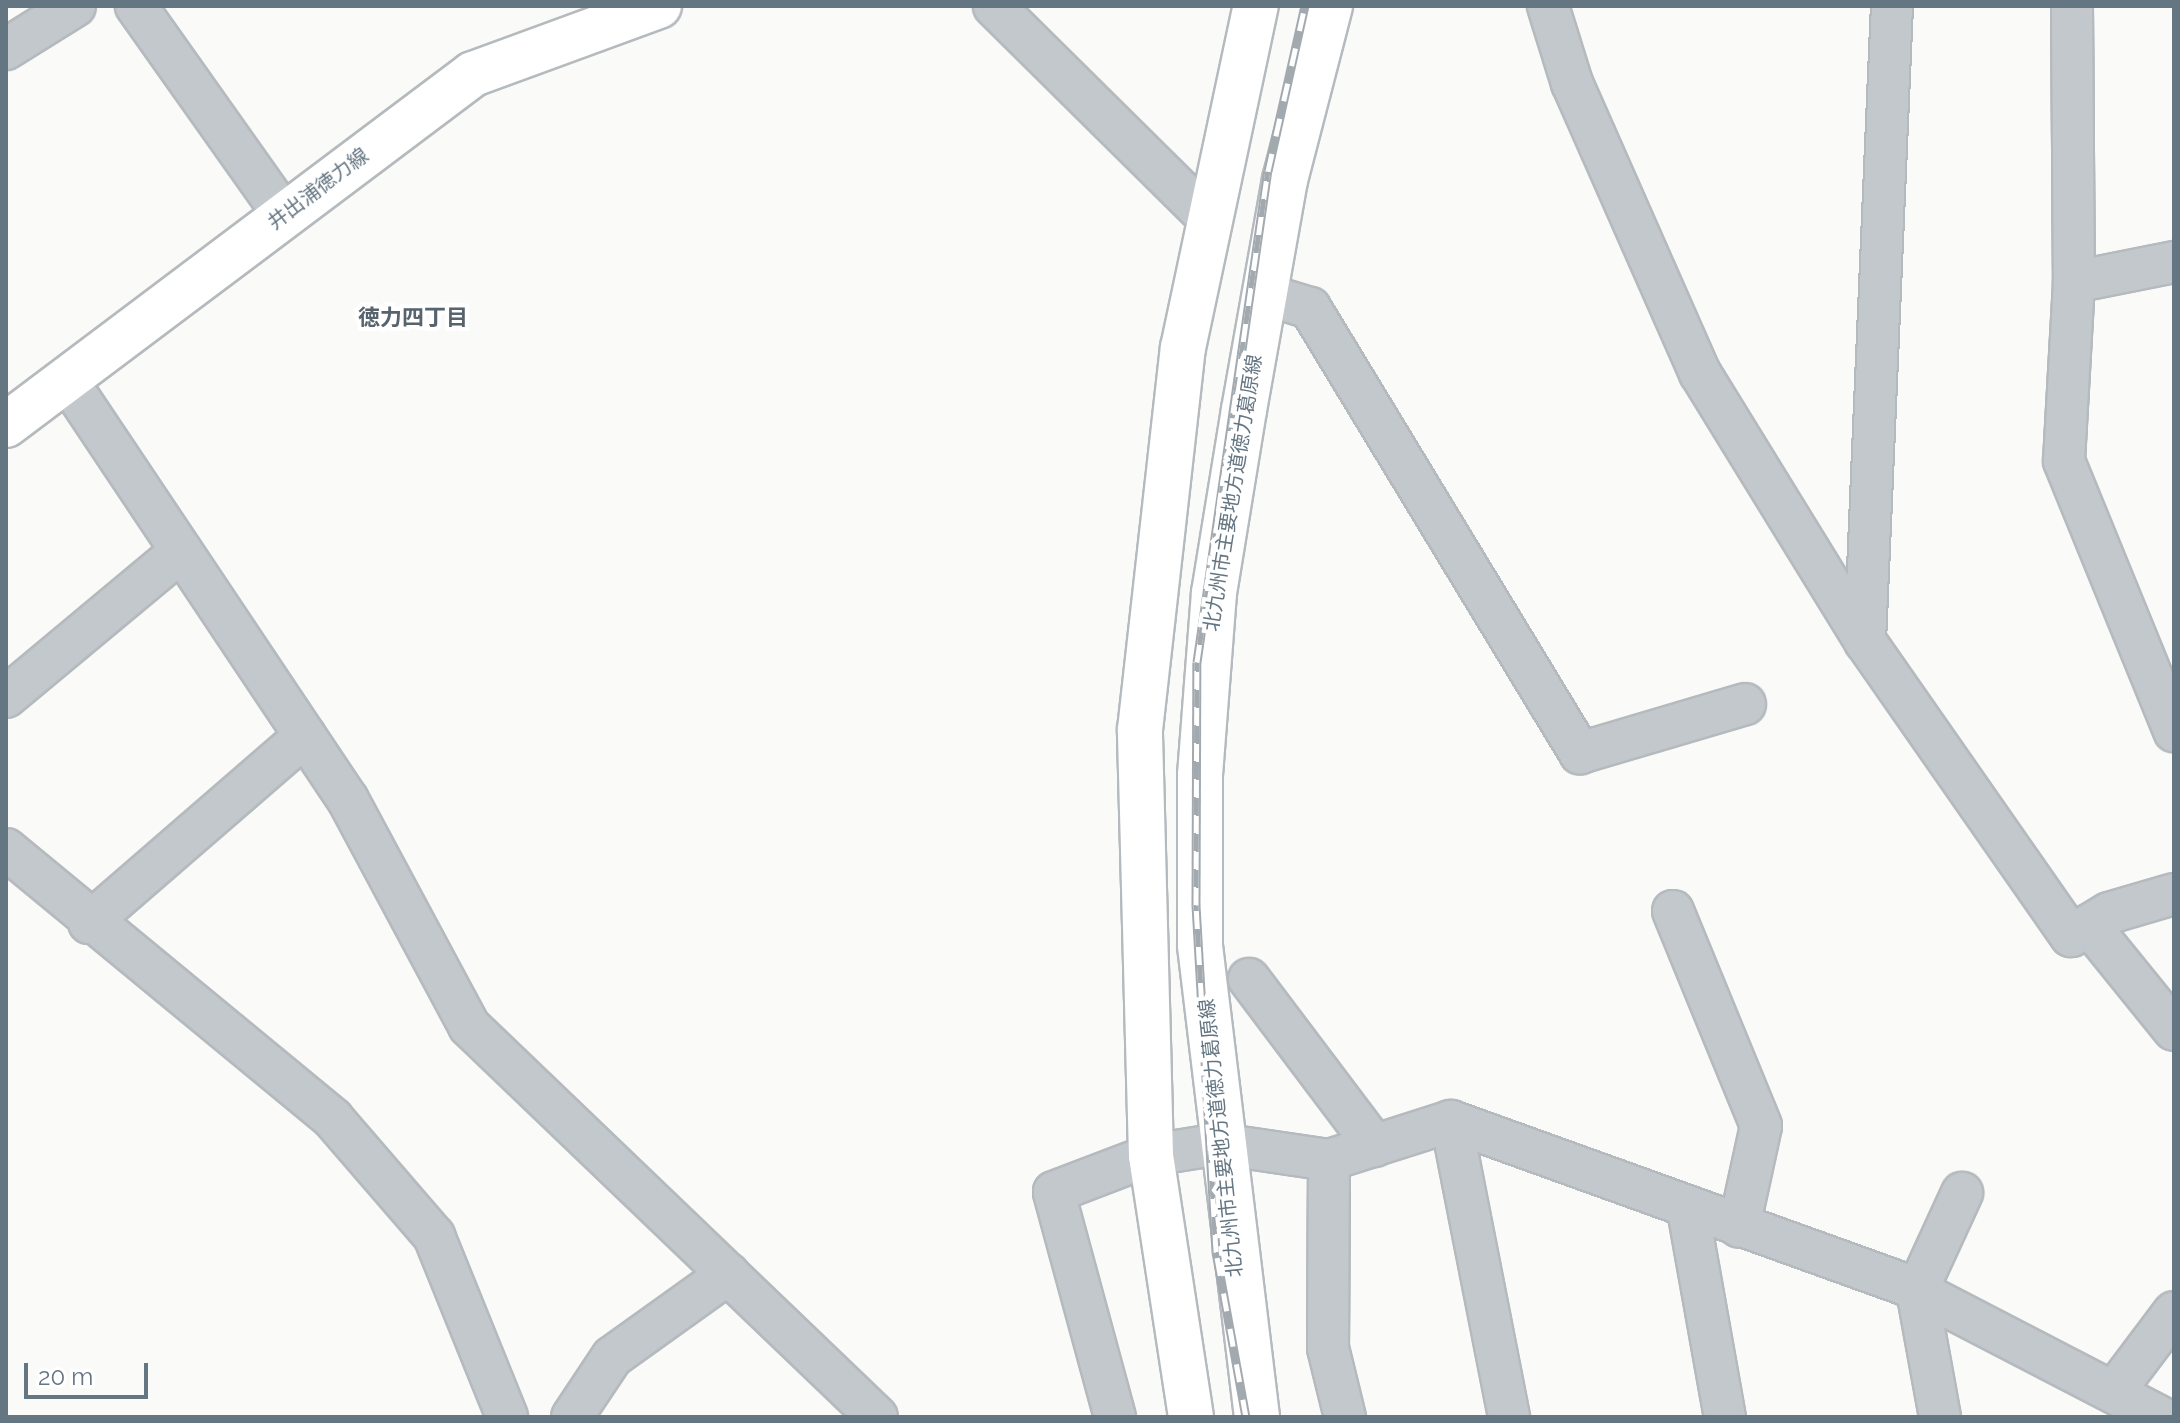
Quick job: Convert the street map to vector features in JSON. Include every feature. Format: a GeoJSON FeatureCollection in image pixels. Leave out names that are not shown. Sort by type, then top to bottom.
{"type":"FeatureCollection","features":[{"type":"Feature","properties":{"kind":"main road","name":"井出浦徳力線"},"geometry":{"type":"LineString","coordinates":[[6,425],[473,74],[659,6]]}},
{"type":"Feature","properties":{"kind":"main road"},"geometry":{"type":"LineString","coordinates":[[1191,1417],[1151,1155],[1140,730],[1161,494],[1208,218],[1256,6]]}},
{"type":"Feature","properties":{"kind":"main road","name":"北九州市主要地方道徳力葛原線"},"geometry":{"type":"LineString","coordinates":[[1257,1417],[1220,1144],[1200,945],[1200,775],[1214,593],[1264,294],[1285,180],[1330,6]]}},
{"type":"Feature","properties":{"kind":"street"},"geometry":{"type":"LineString","coordinates":[[6,49],[75,6]]}},
{"type":"Feature","properties":{"kind":"street"},"geometry":{"type":"LineString","coordinates":[[136,6],[284,215]]}},
{"type":"Feature","properties":{"kind":"street"},"geometry":{"type":"LineString","coordinates":[[994,6],[1208,218]]}},
{"type":"Feature","properties":{"kind":"street"},"geometry":{"type":"LineString","coordinates":[[1548,6],[1572,83],[1700,373],[1865,641],[2071,936],[2089,925],[2174,894]]}},
{"type":"Feature","properties":{"kind":"street"},"geometry":{"type":"LineString","coordinates":[[1865,641],[1892,6]]}},
{"type":"Feature","properties":{"kind":"street"},"geometry":{"type":"LineString","coordinates":[[2072,6],[2074,282],[2064,461],[2174,731]]}},
{"type":"Feature","properties":{"kind":"street"},"geometry":{"type":"LineString","coordinates":[[2074,282],[2174,262]]}},
{"type":"Feature","properties":{"kind":"street"},"geometry":{"type":"LineString","coordinates":[[1264,294],[1310,308],[1580,753],[1745,704]]}},
{"type":"Feature","properties":{"kind":"street"},"geometry":{"type":"LineString","coordinates":[[67,380],[305,736],[389,870],[469,1026],[877,1417]]}},
{"type":"Feature","properties":{"kind":"street"},"geometry":{"type":"LineString","coordinates":[[6,697],[181,551]]}},
{"type":"Feature","properties":{"kind":"street"},"geometry":{"type":"LineString","coordinates":[[89,923],[305,736]]}},
{"type":"Feature","properties":{"kind":"street"},"geometry":{"type":"LineString","coordinates":[[6,849],[89,923],[333,1119],[434,1236],[507,1417]]}},
{"type":"Feature","properties":{"kind":"street"},"geometry":{"type":"LineString","coordinates":[[1673,911],[1761,1126],[1739,1227]]}},
{"type":"Feature","properties":{"kind":"street"},"geometry":{"type":"LineString","coordinates":[[2089,925],[2174,1030]]}},
{"type":"Feature","properties":{"kind":"street"},"geometry":{"type":"LineString","coordinates":[[1249,979],[1375,1146]]}},
{"type":"Feature","properties":{"kind":"street"},"geometry":{"type":"LineString","coordinates":[[1116,1417],[1054,1192],[1151,1155],[1220,1144],[1329,1160],[1451,1121],[1917,1291],[2116,1389],[2161,1417]]}},
{"type":"Feature","properties":{"kind":"street"},"geometry":{"type":"LineString","coordinates":[[1451,1121],[1509,1417]]}},
{"type":"Feature","properties":{"kind":"street"},"geometry":{"type":"LineString","coordinates":[[1329,1160],[1328,1348],[1345,1417]]}},
{"type":"Feature","properties":{"kind":"street"},"geometry":{"type":"LineString","coordinates":[[1940,1417],[1917,1291],[1962,1193]]}},
{"type":"Feature","properties":{"kind":"street"},"geometry":{"type":"LineString","coordinates":[[1688,1210],[1725,1417]]}},
{"type":"Feature","properties":{"kind":"street"},"geometry":{"type":"LineString","coordinates":[[572,1417],[612,1357],[728,1274]]}},
{"type":"Feature","properties":{"kind":"street"},"geometry":{"type":"LineString","coordinates":[[2116,1389],[2174,1312]]}},
{"type":"Feature","properties":{"kind":"railway"},"geometry":{"type":"LineString","coordinates":[[1246,1417],[1216,1252],[1196,905],[1197,662],[1268,171],[1305,6]]}},
{"type":"Feature","properties":{"kind":"district","name":"徳力四丁目"},"geometry":{"type":"Point","coordinates":[413,318]}}]}
